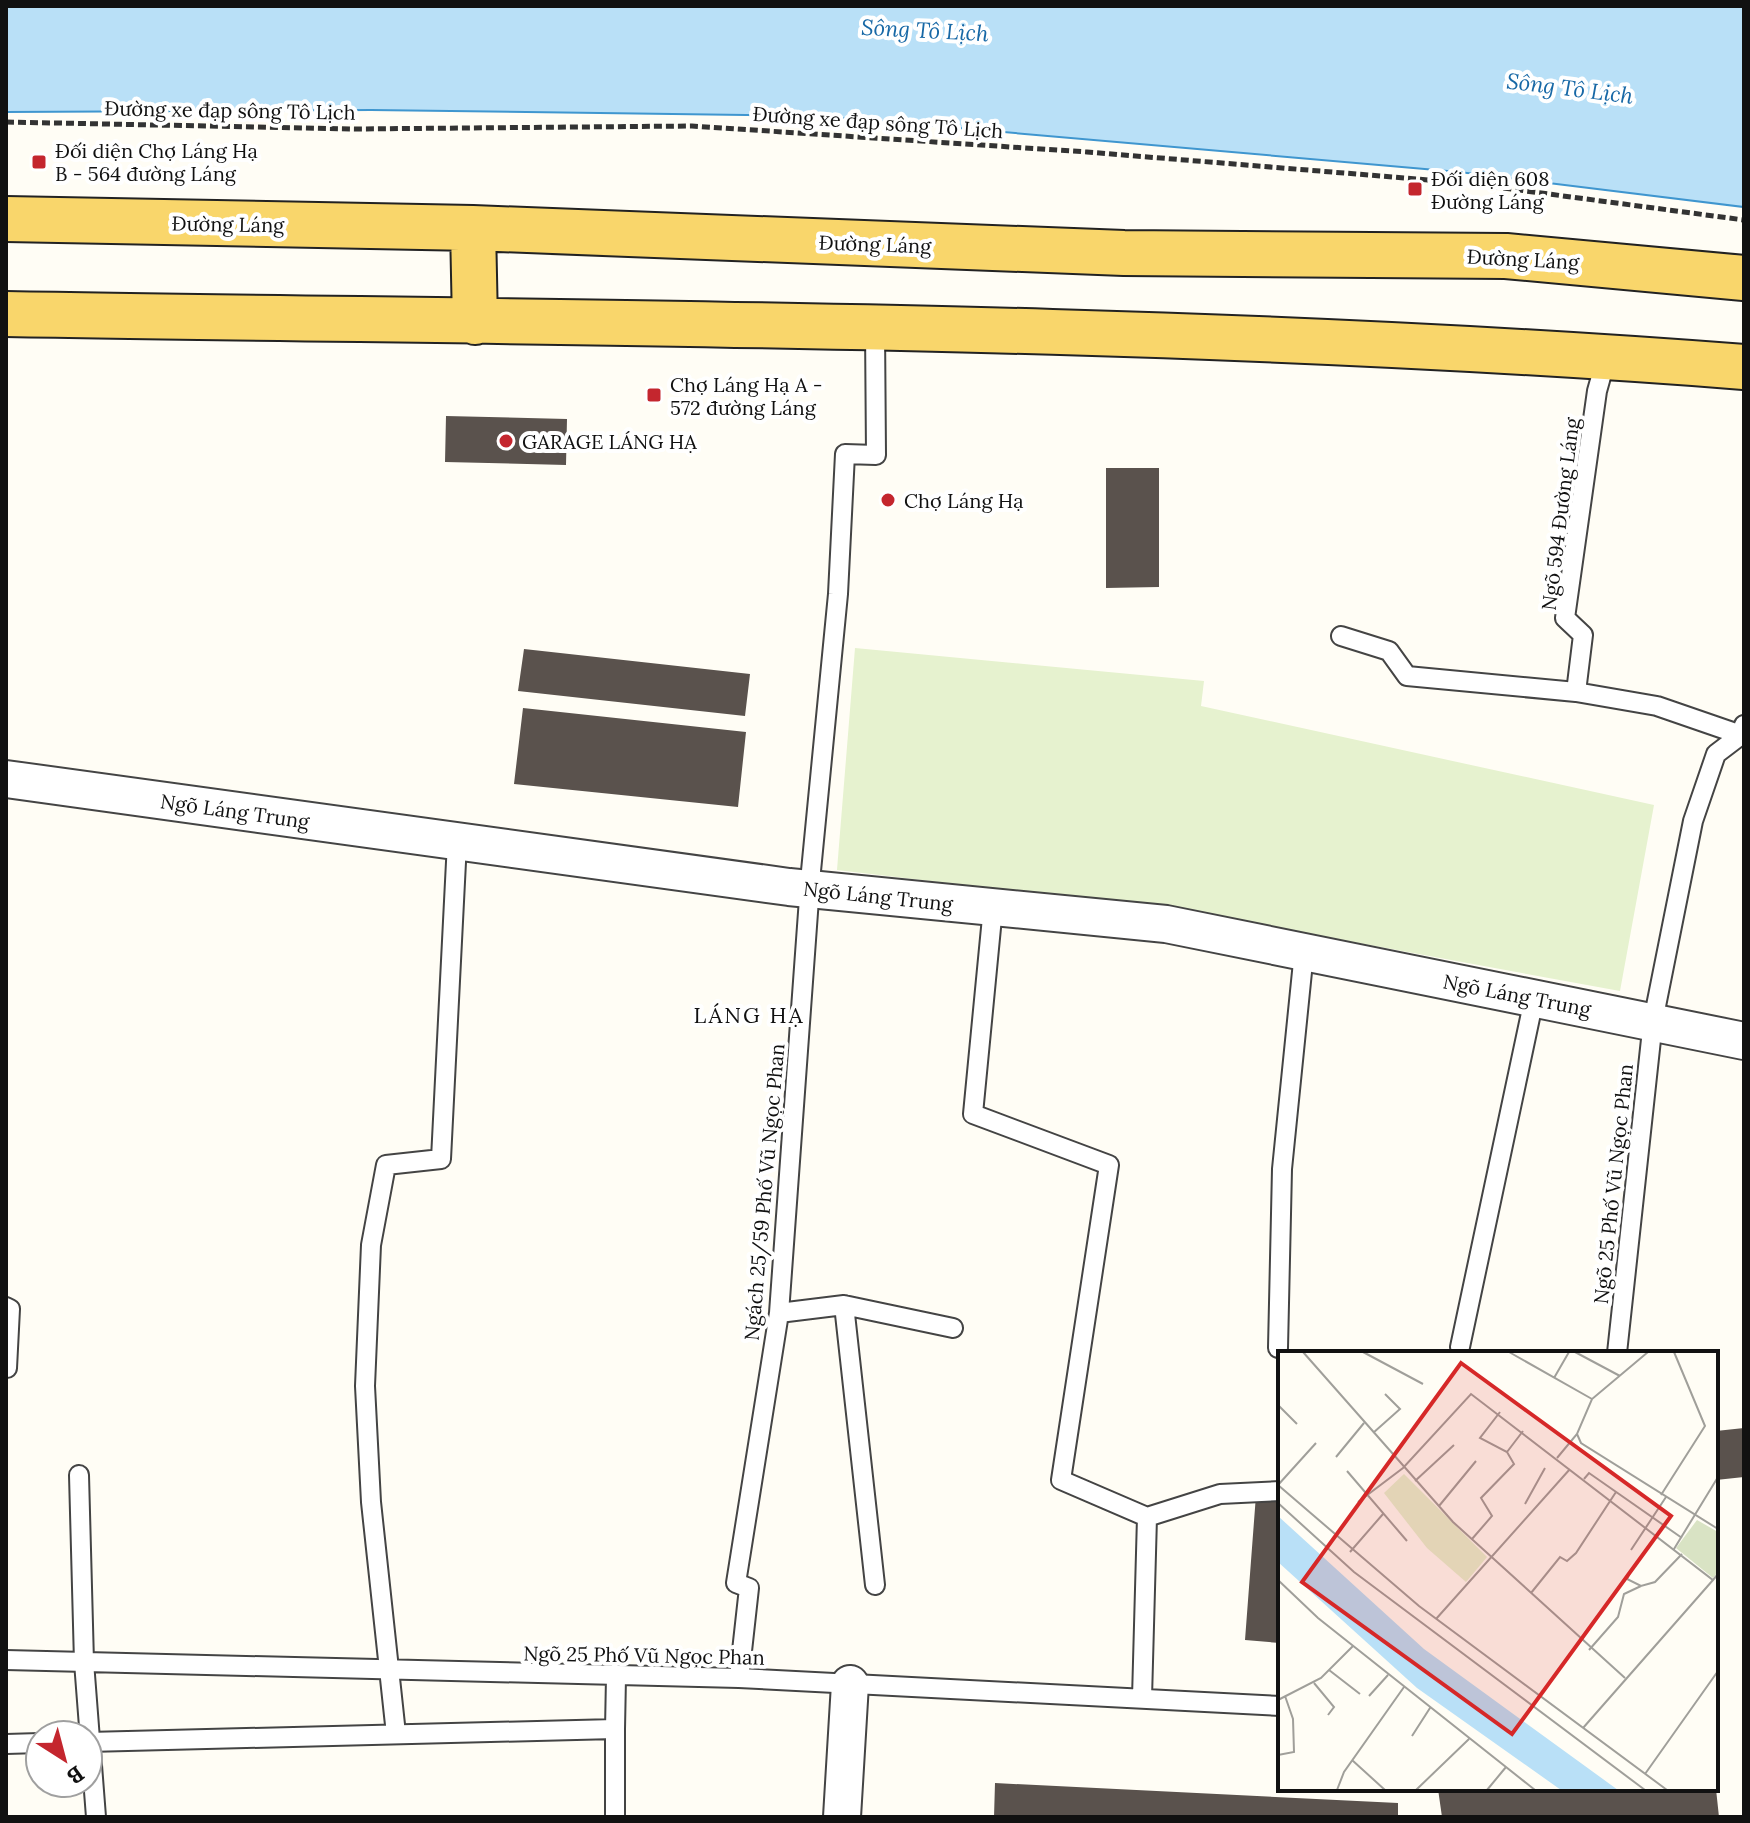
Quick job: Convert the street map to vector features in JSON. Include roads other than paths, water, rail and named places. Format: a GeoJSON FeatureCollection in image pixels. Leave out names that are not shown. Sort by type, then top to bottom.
{"type":"FeatureCollection","features":[{"type":"Feature","properties":{"kind":"main road","name":"Đường Láng"},"geometry":{"type":"LineString","coordinates":[[6,219],[473,228],[1124,253],[1506,256],[1744,278]]}},
{"type":"Feature","properties":{"kind":"main road"},"geometry":{"type":"LineString","coordinates":[[473,228],[475,322]]}},
{"type":"Feature","properties":{"kind":"main road"},"geometry":{"type":"LineString","coordinates":[[6,314],[1016,331],[1607,356],[1744,367]]}},
{"type":"Feature","properties":{"kind":"street","name":"Ngõ Láng Trung"},"geometry":{"type":"LineString","coordinates":[[6,779],[809,890],[1166,924],[1744,1041]]}},
{"type":"Feature","properties":{"kind":"street"},"geometry":{"type":"LineString","coordinates":[[842,1817],[850,1684]]}},
{"type":"Feature","properties":{"kind":"lane","name":"Ngách 25/59 Phố Vũ Ngọc Phan"},"geometry":{"type":"LineString","coordinates":[[739,1678],[749,1588],[736,1583],[779,1313],[809,890],[838,594],[845,454],[876,455],[875,328]]}},
{"type":"Feature","properties":{"kind":"lane","name":"Ngõ 594 Đường Láng"},"geometry":{"type":"LineString","coordinates":[[1576,692],[1583,635],[1565,618],[1597,391],[1607,356]]}},
{"type":"Feature","properties":{"kind":"lane"},"geometry":{"type":"LineString","coordinates":[[1341,636],[1389,651],[1407,676],[1576,692],[1657,706],[1743,732]]}},
{"type":"Feature","properties":{"kind":"lane"},"geometry":{"type":"LineString","coordinates":[[1653,1021],[1693,821],[1716,754],[1743,732]]}},
{"type":"Feature","properties":{"kind":"lane"},"geometry":{"type":"LineString","coordinates":[[396,1734],[371,1502],[366,1415],[371,1245],[386,1165],[441,1159],[457,842]]}},
{"type":"Feature","properties":{"kind":"lane"},"geometry":{"type":"LineString","coordinates":[[993,907],[973,1114],[1109,1165],[1061,1480],[1147,1517],[1220,1494],[1278,1491]]}},
{"type":"Feature","properties":{"kind":"lane"},"geometry":{"type":"LineString","coordinates":[[1278,1348],[1282,1169],[1304,952]]}},
{"type":"Feature","properties":{"kind":"lane"},"geometry":{"type":"LineString","coordinates":[[1460,1347],[1534,999]]}},
{"type":"Feature","properties":{"kind":"lane","name":"Ngõ 25 Phố Vũ Ngọc Phan"},"geometry":{"type":"LineString","coordinates":[[1617,1351],[1653,1021]]}},
{"type":"Feature","properties":{"kind":"lane"},"geometry":{"type":"LineString","coordinates":[[779,1313],[844,1305],[953,1328]]}},
{"type":"Feature","properties":{"kind":"lane"},"geometry":{"type":"LineString","coordinates":[[844,1305],[875,1585]]}},
{"type":"Feature","properties":{"kind":"lane"},"geometry":{"type":"LineString","coordinates":[[6,1307],[10,1309],[7,1368]]}},
{"type":"Feature","properties":{"kind":"lane"},"geometry":{"type":"LineString","coordinates":[[79,1475],[88,1719]]}},
{"type":"Feature","properties":{"kind":"lane"},"geometry":{"type":"LineString","coordinates":[[1142,1698],[1147,1517]]}},
{"type":"Feature","properties":{"kind":"lane","name":"Ngõ 25 Phố Vũ Ngọc Phan"},"geometry":{"type":"LineString","coordinates":[[6,1660],[739,1678],[1278,1706]]}},
{"type":"Feature","properties":{"kind":"lane"},"geometry":{"type":"LineString","coordinates":[[615,1817],[616,1677]]}},
{"type":"Feature","properties":{"kind":"lane"},"geometry":{"type":"LineString","coordinates":[[104,1742],[615,1729]]}},
{"type":"Feature","properties":{"kind":"water","name":"Sông Tô Lịch"},"geometry":{"type":"Polygon","coordinates":[[[6,6],[1744,6],[1744,207],[1459,172],[820,116],[371,110],[6,112],[6,6]]]}},
{"type":"Feature","properties":{"kind":"place","name":"Đối diện Chợ Láng Hạ B - 564 đường Láng"},"geometry":{"type":"Point","coordinates":[39,162]}},
{"type":"Feature","properties":{"kind":"place","name":"Đối diện 608 Đường Láng"},"geometry":{"type":"Point","coordinates":[1415,189]}},
{"type":"Feature","properties":{"kind":"place","name":"Chợ Láng Hạ A - 572 đường Láng"},"geometry":{"type":"Point","coordinates":[654,395]}},
{"type":"Feature","properties":{"kind":"place","name":"GARAGE LÁNG HẠ"},"geometry":{"type":"Point","coordinates":[506,441]}},
{"type":"Feature","properties":{"kind":"place","name":"Chợ Láng Hạ"},"geometry":{"type":"Point","coordinates":[888,500]}},
{"type":"Feature","properties":{"kind":"district","name":"LÁNG HẠ"},"geometry":{"type":"Point","coordinates":[749,1015]}}]}
